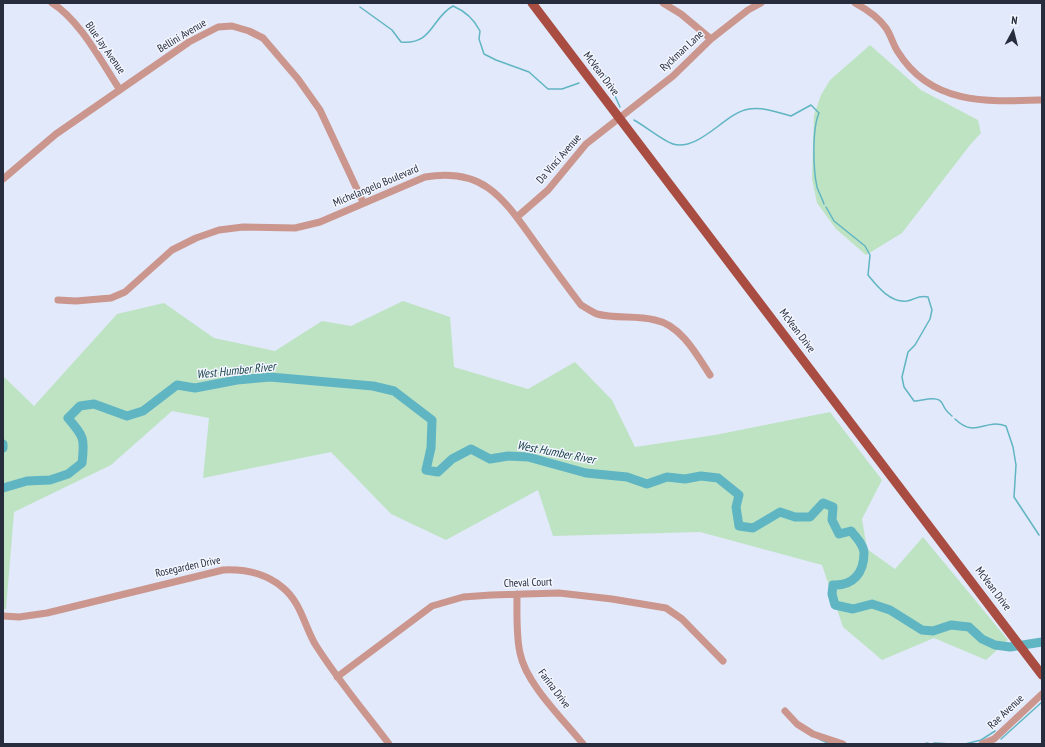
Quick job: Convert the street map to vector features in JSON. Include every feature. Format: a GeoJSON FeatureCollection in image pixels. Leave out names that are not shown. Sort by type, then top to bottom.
{"type":"FeatureCollection","features":[{"type":"Feature","properties":{"kind":"main road","name":"McVean Drive"},"geometry":{"type":"LineString","coordinates":[[532,3],[1042,675]]}},
{"type":"Feature","properties":{"kind":"street","name":"Blue Jay Avenue"},"geometry":{"type":"LineString","coordinates":[[52,3],[61,8],[80,30],[120,90]]}},
{"type":"Feature","properties":{"kind":"street"},"geometry":{"type":"LineString","coordinates":[[663,3],[681,14],[711,39]]}},
{"type":"Feature","properties":{"kind":"street","name":"Ryckman Lane"},"geometry":{"type":"LineString","coordinates":[[619,117],[673,76],[711,39],[748,10],[761,3]]}},
{"type":"Feature","properties":{"kind":"street"},"geometry":{"type":"LineString","coordinates":[[855,3],[886,28],[897,52],[905,63],[927,84],[940,90],[976,100],[991,102],[1042,100]]}},
{"type":"Feature","properties":{"kind":"street","name":"Bellini Avenue"},"geometry":{"type":"LineString","coordinates":[[3,179],[40,146],[205,33],[218,27],[232,26],[249,31],[263,38],[298,79],[320,110],[364,202]]}},
{"type":"Feature","properties":{"kind":"street","name":"Da Vinci Avenue"},"geometry":{"type":"LineString","coordinates":[[517,217],[548,190],[586,144],[619,117]]}},
{"type":"Feature","properties":{"kind":"street","name":"Michelangelo Boulevard"},"geometry":{"type":"LineString","coordinates":[[58,300],[76,301],[111,298],[125,292],[172,250],[196,238],[219,230],[243,227],[295,228],[320,222],[425,177],[444,174],[459,175],[476,180],[497,193],[517,217],[581,305],[596,313],[656,320],[668,326],[678,333],[692,348],[710,375]]}},
{"type":"Feature","properties":{"kind":"street","name":"Rosegarden Drive"},"geometry":{"type":"LineString","coordinates":[[3,616],[19,617],[47,613],[223,570],[248,570],[274,580],[292,596],[304,617],[314,642],[338,677],[389,744]]}},
{"type":"Feature","properties":{"kind":"street","name":"Cheval Court"},"geometry":{"type":"LineString","coordinates":[[338,677],[432,606],[463,597],[517,594],[559,593],[612,599],[666,608],[682,619],[723,661]]}},
{"type":"Feature","properties":{"kind":"street","name":"Farina Drive"},"geometry":{"type":"LineString","coordinates":[[517,594],[520,653],[525,668],[532,682],[583,744]]}},
{"type":"Feature","properties":{"kind":"street","name":"Rae Avenue"},"geometry":{"type":"LineString","coordinates":[[982,744],[994,739],[1042,694]]}},
{"type":"Feature","properties":{"kind":"street"},"geometry":{"type":"LineString","coordinates":[[785,711],[798,724],[813,734],[843,744]]}},
{"type":"Feature","properties":{"kind":"green space"},"geometry":{"type":"Polygon","coordinates":[[[870,45],[921,90],[978,120],[981,133],[902,233],[866,255],[836,229],[817,203],[812,179],[814,115],[821,95],[830,80],[870,45]]]}},
{"type":"Feature","properties":{"kind":"green space"},"geometry":{"type":"Polygon","coordinates":[[[403,301],[450,317],[454,367],[528,389],[575,362],[612,400],[635,447],[715,435],[830,412],[882,480],[862,519],[867,549],[895,569],[923,537],[1008,640],[986,660],[934,638],[882,660],[843,627],[822,565],[700,532],[553,536],[538,490],[446,540],[391,514],[331,452],[203,478],[209,418],[172,411],[111,465],[14,512],[6,609],[3,609],[3,376],[34,406],[117,314],[164,303],[214,338],[275,351],[322,321],[351,326],[403,301]]]}},
{"type":"Feature","properties":{"kind":"waterway"},"geometry":{"type":"LineString","coordinates":[[360,7],[392,30],[401,42],[412,42],[426,35],[440,17],[453,6],[469,16],[478,27],[480,31],[479,39],[484,54],[529,72],[548,89],[562,89],[579,83]]}},
{"type":"Feature","properties":{"kind":"waterway"},"geometry":{"type":"LineString","coordinates":[[596,74],[606,76],[620,107]]}},
{"type":"Feature","properties":{"kind":"waterway"},"geometry":{"type":"LineString","coordinates":[[634,120],[659,137],[673,144],[683,145],[693,142],[731,117],[749,109],[770,110],[791,116],[811,105],[819,113],[815,129],[814,160],[817,187],[824,204]]}},
{"type":"Feature","properties":{"kind":"waterway"},"geometry":{"type":"LineString","coordinates":[[826,207],[834,221],[865,246],[870,255],[868,275],[884,293],[901,301],[907,301],[921,296],[928,297],[932,310],[930,319],[915,345],[908,352],[902,377],[904,387],[914,401],[937,399],[952,416]]}},
{"type":"Feature","properties":{"kind":"waterway","name":"West Humber River"},"geometry":{"type":"LineString","coordinates":[[3,488],[27,481],[50,480],[68,474],[82,463],[82,438],[68,418],[80,406],[94,404],[127,416],[143,411],[177,385],[195,388],[237,380],[270,377],[373,386],[394,391],[432,420],[431,448],[426,470],[438,472],[452,459],[471,449],[490,459],[508,456],[528,457],[586,473],[627,477],[647,484],[667,477],[685,479],[701,476],[718,478],[739,495],[736,507],[739,526],[753,528],[780,512],[795,517],[810,517],[823,503],[833,507],[832,520],[839,534],[851,531],[864,550],[862,567],[856,577],[852,581],[840,585],[833,585],[832,594],[835,605],[853,609],[872,604],[890,610],[922,630],[933,631],[951,625],[969,627],[982,639],[995,645],[1010,647],[1042,642]]}},
{"type":"Feature","properties":{"kind":"waterway"},"geometry":{"type":"LineString","coordinates":[[955,419],[962,425],[974,428],[991,424],[1006,426],[1013,447],[1016,465],[1014,497],[1039,535]]}},
{"type":"Feature","properties":{"kind":"waterway"},"geometry":{"type":"LineString","coordinates":[[1001,739],[1042,702]]}},
{"type":"Feature","properties":{"kind":"waterway"},"geometry":{"type":"LineString","coordinates":[[965,744],[981,740],[995,731]]}},
{"type":"Feature","properties":{"kind":"waterway"},"geometry":{"type":"LineString","coordinates":[[819,739],[830,744]]}},
{"type":"Feature","properties":{"kind":"waterway"},"geometry":{"type":"LineString","coordinates":[[923,744],[928,743]]}},
{"type":"Feature","properties":{"kind":"waterway"},"geometry":{"type":"LineString","coordinates":[[934,743],[952,744]]}}]}
